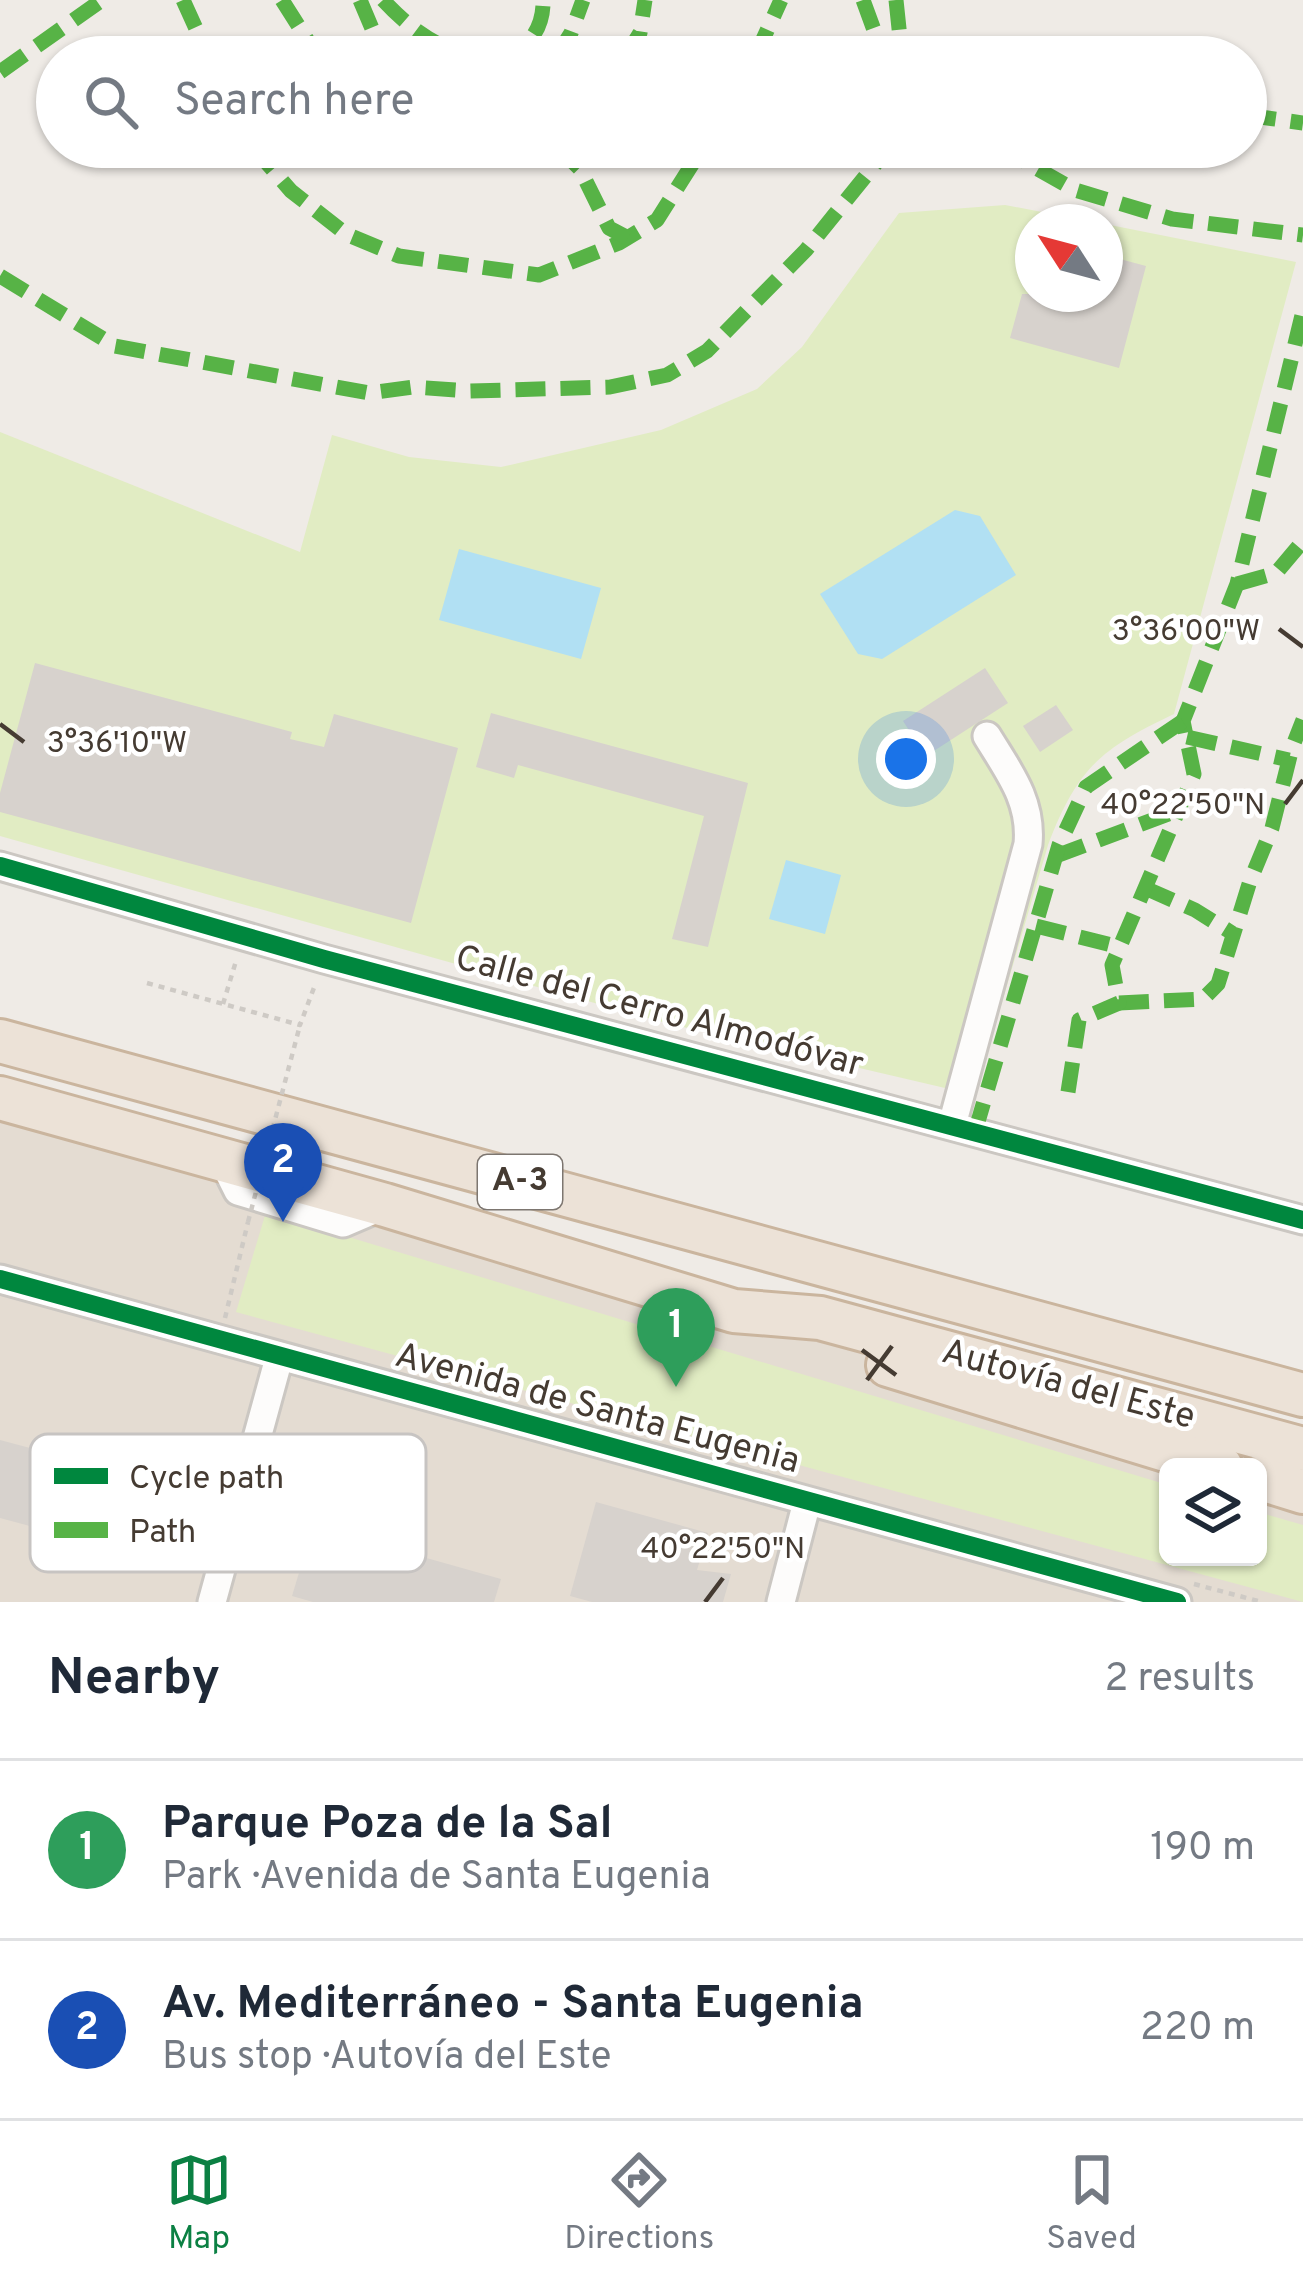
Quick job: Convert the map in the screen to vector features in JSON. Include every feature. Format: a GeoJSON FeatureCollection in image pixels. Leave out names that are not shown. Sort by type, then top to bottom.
{"type":"FeatureCollection","features":[{"type":"Feature","properties":{"kind":"highway","name":"Autovía del Este"},"geometry":{"type":"LineString","coordinates":[[0,1041],[1303,1395]]}},
{"type":"Feature","properties":{"kind":"highway","name":"Autovía del Este"},"geometry":{"type":"LineString","coordinates":[[0,1098],[385,1205],[734,1311],[820,1318],[1303,1450]]}},
{"type":"Feature","properties":{"kind":"highway"},"geometry":{"type":"LineString","coordinates":[[734,1311],[811,1342],[1191,1458]]}},
{"type":"Feature","properties":{"kind":"highway"},"geometry":{"type":"LineString","coordinates":[[1267,1481],[1303,1492]]}},
{"type":"Feature","properties":{"kind":"street"},"geometry":{"type":"LineString","coordinates":[[952,1125],[1029,832],[1025,799],[987,736]]}},
{"type":"Feature","properties":{"kind":"street","name":"Calle del Cerro Almodóvar"},"geometry":{"type":"LineString","coordinates":[[0,866],[324,958],[1303,1220]]}},
{"type":"Feature","properties":{"kind":"street","name":"Avenida de Santa Eugenia"},"geometry":{"type":"LineString","coordinates":[[0,1279],[1177,1602]]}},
{"type":"Feature","properties":{"kind":"street"},"geometry":{"type":"LineString","coordinates":[[258,1434],[279,1358]]}},
{"type":"Feature","properties":{"kind":"street"},"geometry":{"type":"LineString","coordinates":[[782,1602],[807,1502]]}},
{"type":"Feature","properties":{"kind":"street"},"geometry":{"type":"LineString","coordinates":[[212,1602],[220,1572]]}},
{"type":"Feature","properties":{"kind":"path"},"geometry":{"type":"LineString","coordinates":[[223,1004],[236,961]]}},
{"type":"Feature","properties":{"kind":"path"},"geometry":{"type":"LineString","coordinates":[[147,983],[300,1025]]}},
{"type":"Feature","properties":{"kind":"path"},"geometry":{"type":"LineString","coordinates":[[220,1341],[300,1025],[315,985]]}},
{"type":"Feature","properties":{"kind":"shaded area"},"geometry":{"type":"Polygon","coordinates":[[[0,1098],[734,1311],[1021,1406],[1159,1463],[1159,1566],[1267,1566],[1267,1481],[1303,1492],[1303,1602],[0,1602],[0,1098]]]}},
{"type":"Feature","properties":{"kind":"green space"},"geometry":{"type":"Polygon","coordinates":[[[1015,207],[1015,312],[1123,312],[1123,228],[1296,262],[1174,714],[1128,738],[1095,763],[1059,818],[975,1095],[666,1023],[0,836],[0,432],[300,552],[332,435],[409,457],[501,467],[661,430],[757,389],[802,347],[899,213],[1015,207]]]}},
{"type":"Feature","properties":{"kind":"green space"},"geometry":{"type":"Polygon","coordinates":[[[266,1212],[1159,1482],[1159,1563],[236,1312],[266,1212]]]}},
{"type":"Feature","properties":{"kind":"green space"},"geometry":{"type":"Polygon","coordinates":[[[1267,1515],[1303,1525],[1303,1602],[1171,1566],[1267,1566],[1267,1515]]]}},
{"type":"Feature","properties":{"kind":"water"},"geometry":{"type":"Polygon","coordinates":[[[955,510],[980,516],[1016,575],[882,659],[858,654],[820,594],[955,510]]]}},
{"type":"Feature","properties":{"kind":"water"},"geometry":{"type":"Polygon","coordinates":[[[459,549],[601,588],[581,659],[439,620],[459,549]]]}},
{"type":"Feature","properties":{"kind":"water"},"geometry":{"type":"Polygon","coordinates":[[[786,860],[841,875],[825,934],[769,919],[786,860]]]}},
{"type":"Feature","properties":{"kind":"building"},"geometry":{"type":"Polygon","coordinates":[[[1123,260],[1146,266],[1119,368],[1010,338],[1017,312],[1123,312],[1123,260]]]}},
{"type":"Feature","properties":{"kind":"building"},"geometry":{"type":"Polygon","coordinates":[[[35,663],[292,732],[290,739],[324,747],[334,714],[458,748],[411,923],[0,812],[0,793],[35,663]]]}},
{"type":"Feature","properties":{"kind":"building"},"geometry":{"type":"Polygon","coordinates":[[[985,668],[1008,703],[926,756],[903,721],[985,668]]]}},
{"type":"Feature","properties":{"kind":"building"},"geometry":{"type":"Polygon","coordinates":[[[1056,705],[1073,730],[1040,752],[1023,726],[1056,705]]]}},
{"type":"Feature","properties":{"kind":"building"},"geometry":{"type":"Polygon","coordinates":[[[491,713],[748,783],[708,947],[672,939],[704,816],[518,765],[514,778],[476,767],[491,713]]]}},
{"type":"Feature","properties":{"kind":"building"},"geometry":{"type":"Polygon","coordinates":[[[0,1440],[30,1448],[30,1526],[0,1518],[0,1440]]]}},
{"type":"Feature","properties":{"kind":"building"},"geometry":{"type":"Polygon","coordinates":[[[596,1502],[708,1533],[697,1570],[731,1574],[723,1602],[592,1602],[570,1596],[596,1502]]]}},
{"type":"Feature","properties":{"kind":"building"},"geometry":{"type":"Polygon","coordinates":[[[426,1558],[501,1579],[494,1602],[313,1602],[292,1596],[299,1572],[426,1572],[426,1558]]]}},
{"type":"Feature","properties":{"kind":"marked path"},"geometry":{"type":"LineString","coordinates":[[51,36],[102,0]]}},
{"type":"Feature","properties":{"kind":"marked path"},"geometry":{"type":"LineString","coordinates":[[183,0],[199,36]]}},
{"type":"Feature","properties":{"kind":"marked path"},"geometry":{"type":"LineString","coordinates":[[282,0],[305,36]]}},
{"type":"Feature","properties":{"kind":"marked path"},"geometry":{"type":"LineString","coordinates":[[360,0],[375,36]]}},
{"type":"Feature","properties":{"kind":"marked path"},"geometry":{"type":"LineString","coordinates":[[383,0],[425,36]]}},
{"type":"Feature","properties":{"kind":"marked path"},"geometry":{"type":"LineString","coordinates":[[533,36],[543,0]]}},
{"type":"Feature","properties":{"kind":"marked path"},"geometry":{"type":"LineString","coordinates":[[569,36],[583,0]]}},
{"type":"Feature","properties":{"kind":"marked path"},"geometry":{"type":"LineString","coordinates":[[638,36],[645,0]]}},
{"type":"Feature","properties":{"kind":"marked path"},"geometry":{"type":"LineString","coordinates":[[765,36],[781,0]]}},
{"type":"Feature","properties":{"kind":"marked path"},"geometry":{"type":"LineString","coordinates":[[863,0],[876,36]]}},
{"type":"Feature","properties":{"kind":"marked path"},"geometry":{"type":"LineString","coordinates":[[896,0],[900,36]]}},
{"type":"Feature","properties":{"kind":"marked path"},"geometry":{"type":"LineString","coordinates":[[0,72],[36,47]]}},
{"type":"Feature","properties":{"kind":"marked path"},"geometry":{"type":"LineString","coordinates":[[1267,118],[1303,123]]}},
{"type":"Feature","properties":{"kind":"marked path"},"geometry":{"type":"LineString","coordinates":[[271,168],[291,191],[346,234],[399,256],[539,275],[619,243],[657,220],[690,168]]}},
{"type":"Feature","properties":{"kind":"marked path"},"geometry":{"type":"LineString","coordinates":[[579,168],[609,228],[628,238]]}},
{"type":"Feature","properties":{"kind":"marked path"},"geometry":{"type":"LineString","coordinates":[[0,276],[115,346],[369,393],[413,387],[470,391],[610,387],[667,375],[707,351],[806,250],[872,168]]}},
{"type":"Feature","properties":{"kind":"marked path"},"geometry":{"type":"LineString","coordinates":[[1036,168],[1075,190],[1172,219],[1303,235]]}},
{"type":"Feature","properties":{"kind":"marked path"},"geometry":{"type":"LineString","coordinates":[[1068,1092],[1079,1020],[1119,1003],[1112,965],[1194,774],[1183,721],[1237,584],[1303,311]]}},
{"type":"Feature","properties":{"kind":"marked path"},"geometry":{"type":"LineString","coordinates":[[1237,584],[1276,573],[1303,541]]}},
{"type":"Feature","properties":{"kind":"marked path"},"geometry":{"type":"LineString","coordinates":[[1119,1003],[1203,999],[1218,984],[1303,720]]}},
{"type":"Feature","properties":{"kind":"marked path"},"geometry":{"type":"LineString","coordinates":[[975,1132],[1059,845],[1086,787],[1183,721]]}},
{"type":"Feature","properties":{"kind":"marked path"},"geometry":{"type":"LineString","coordinates":[[1187,737],[1289,760]]}},
{"type":"Feature","properties":{"kind":"marked path"},"geometry":{"type":"LineString","coordinates":[[1056,856],[1179,810]]}},
{"type":"Feature","properties":{"kind":"marked path"},"geometry":{"type":"LineString","coordinates":[[1145,888],[1232,933]]}},
{"type":"Feature","properties":{"kind":"marked path"},"geometry":{"type":"LineString","coordinates":[[1036,926],[1120,947]]}},
{"type":"Feature","properties":{"kind":"cycle path"},"geometry":{"type":"LineString","coordinates":[[0,866],[324,959],[1303,1220]]}},
{"type":"Feature","properties":{"kind":"cycle path"},"geometry":{"type":"LineString","coordinates":[[0,1279],[1177,1602]]}},
{"type":"Feature","properties":{"kind":"place","name":"Av. Mediterráneo - Santa Eugenia"},"geometry":{"type":"Point","coordinates":[283,1222]}},
{"type":"Feature","properties":{"kind":"place","name":"Parque Poza de la Sal"},"geometry":{"type":"Point","coordinates":[676,1387]}}]}
